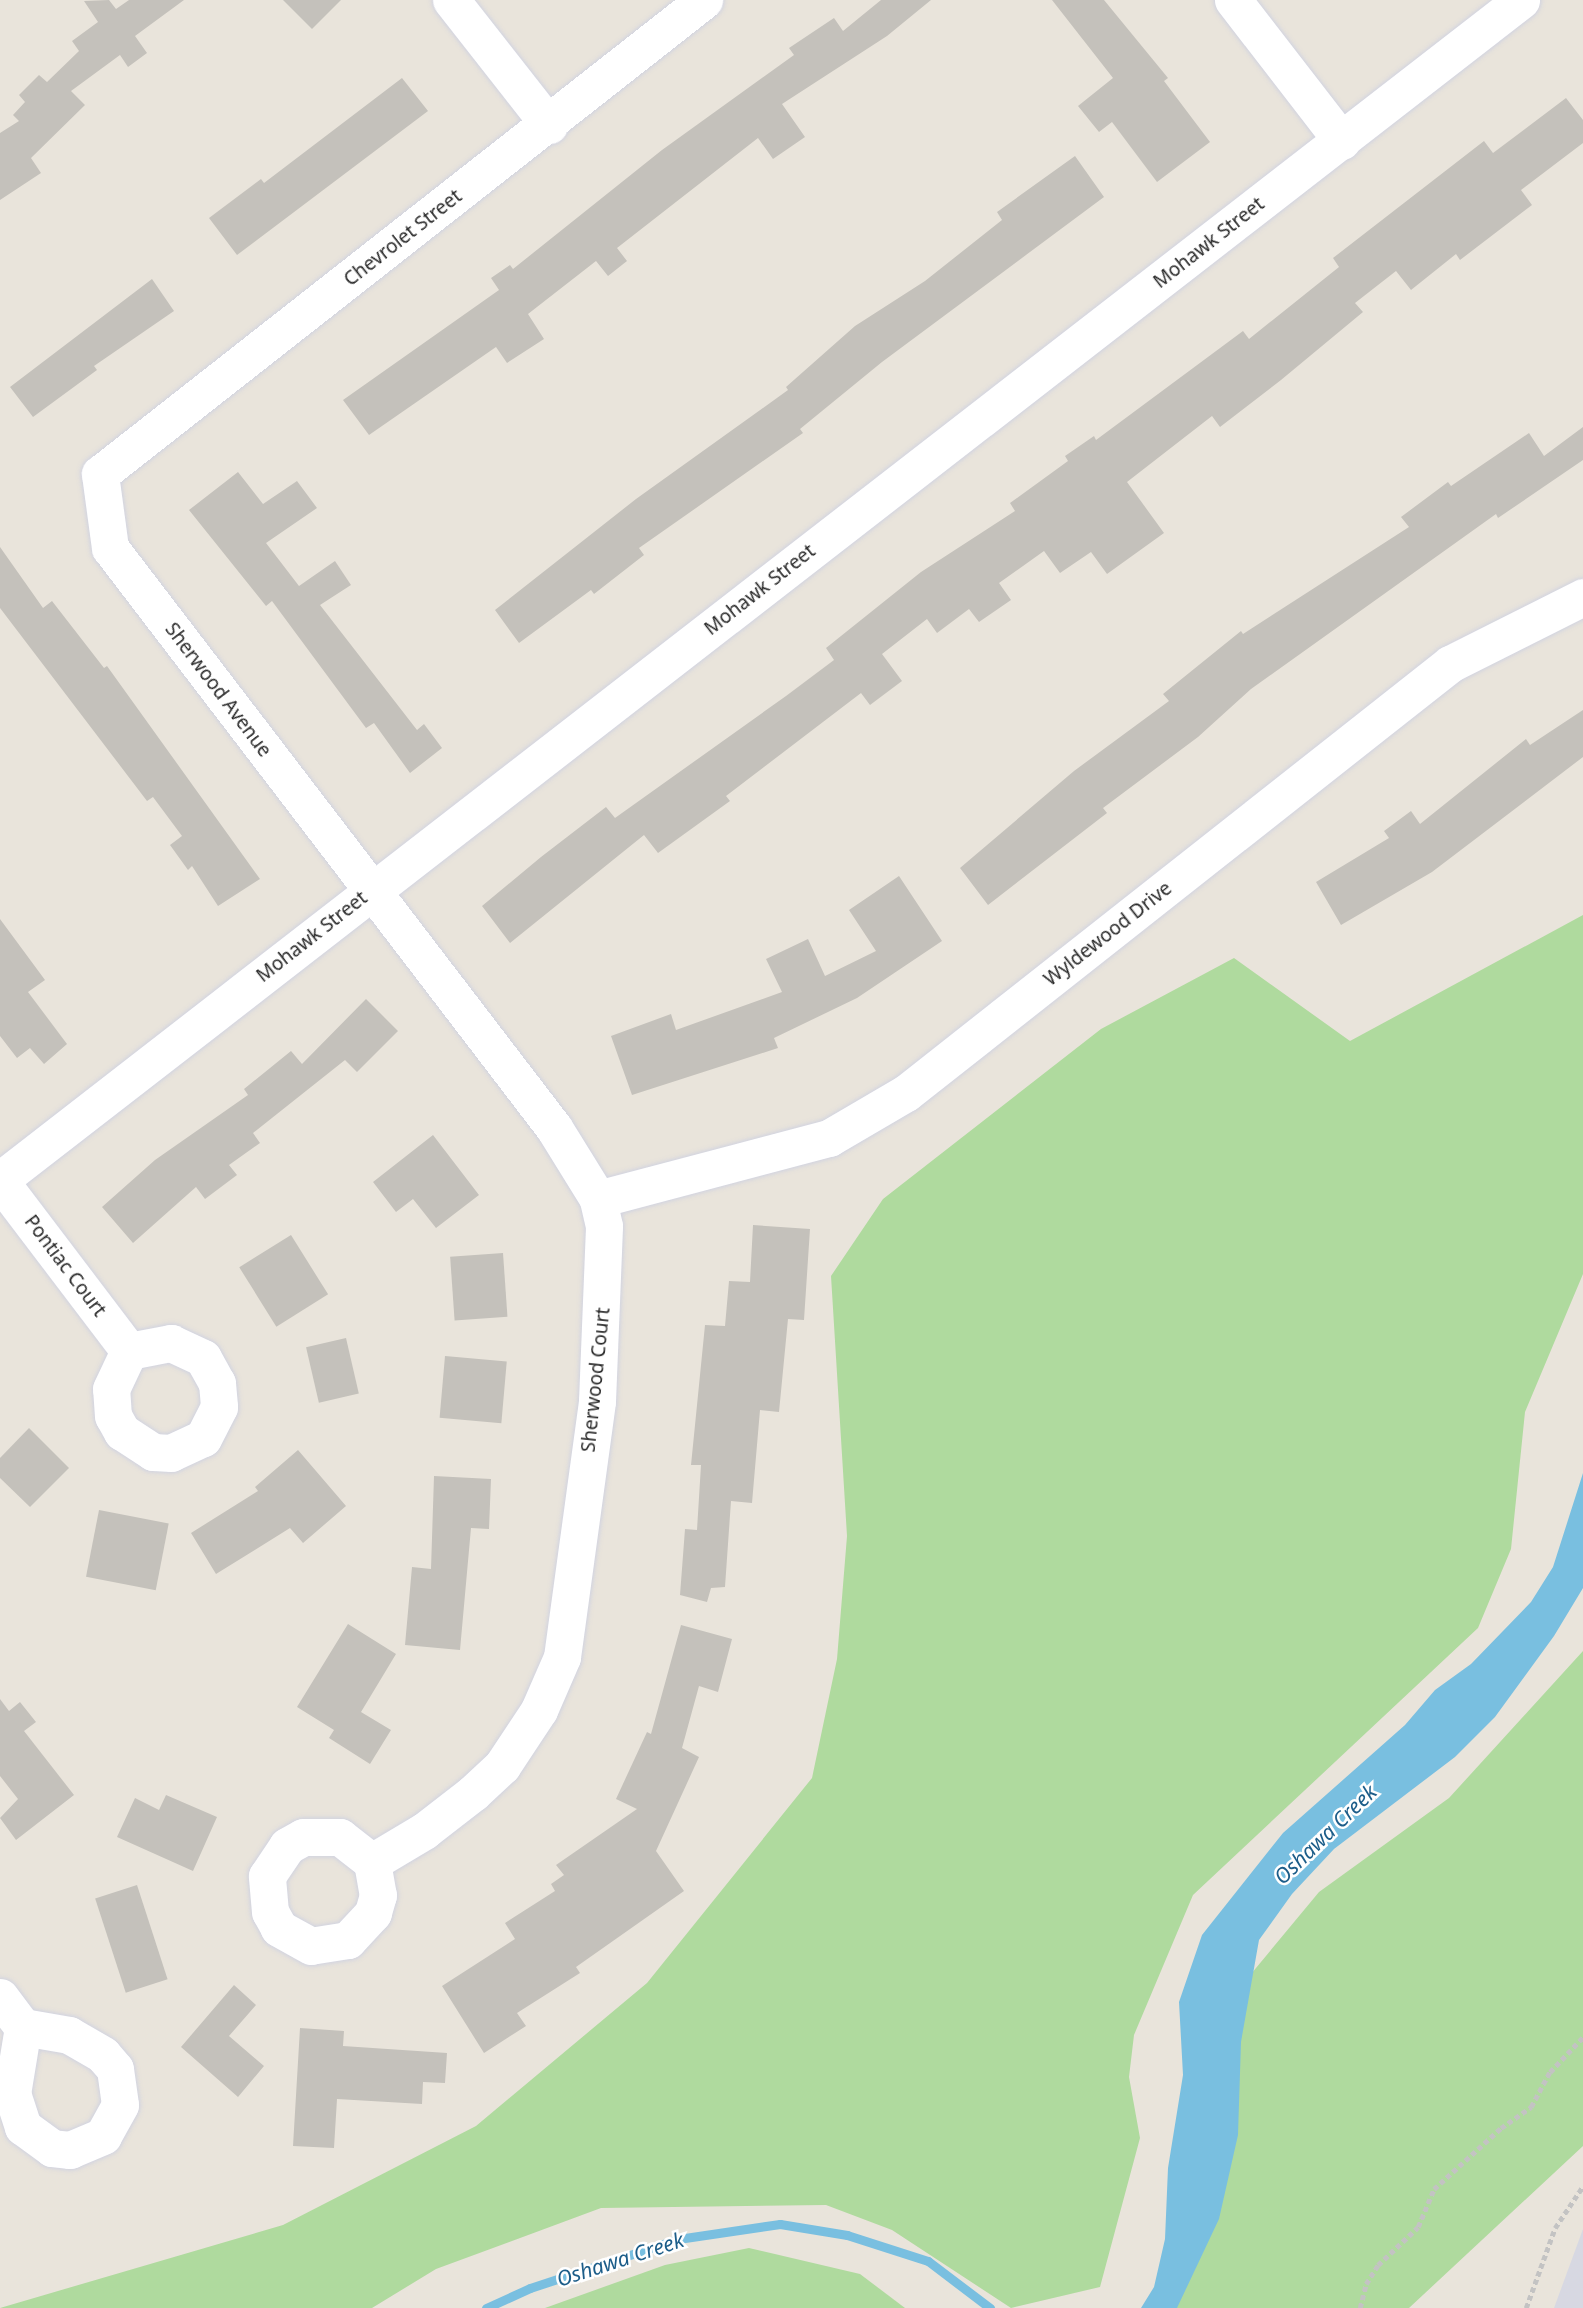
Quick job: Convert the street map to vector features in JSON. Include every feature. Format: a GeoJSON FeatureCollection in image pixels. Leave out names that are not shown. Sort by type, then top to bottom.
{"type":"FeatureCollection","features":[{"type":"Feature","properties":{"kind":"street"},"geometry":{"type":"LineString","coordinates":[[451,0],[549,125]]}},
{"type":"Feature","properties":{"kind":"street","name":"Chevrolet Street"},"geometry":{"type":"LineString","coordinates":[[100,474],[549,125],[704,0]]}},
{"type":"Feature","properties":{"kind":"street"},"geometry":{"type":"LineString","coordinates":[[1233,0],[1342,141]]}},
{"type":"Feature","properties":{"kind":"street","name":"Mohawk Street"},"geometry":{"type":"LineString","coordinates":[[0,1181],[1521,0]]}},
{"type":"Feature","properties":{"kind":"street","name":"Sherwood Avenue"},"geometry":{"type":"LineString","coordinates":[[100,474],[110,548],[372,891]]}},
{"type":"Feature","properties":{"kind":"street","name":"Wyldewood Drive"},"geometry":{"type":"LineString","coordinates":[[598,1199],[829,1138],[906,1093],[1450,664],[1583,597]]}},
{"type":"Feature","properties":{"kind":"street","name":"Sherwood Court"},"geometry":{"type":"LineString","coordinates":[[372,891],[554,1128],[598,1199],[606,1256],[597,1401],[562,1657],[539,1710],[502,1766],[424,1831],[372,1862]]}},
{"type":"Feature","properties":{"kind":"street","name":"Pontiac Court"},"geometry":{"type":"LineString","coordinates":[[0,1181],[129,1351]]}},
{"type":"Feature","properties":{"kind":"street"},"geometry":{"type":"LineString","coordinates":[[0,1997],[23,2027]]}},
{"type":"Feature","properties":{"kind":"path"},"geometry":{"type":"LineString","coordinates":[[1360,2308],[1366,2284],[1378,2265],[1418,2227],[1434,2189],[1493,2134],[1531,2107],[1550,2072],[1583,2037]]}},
{"type":"Feature","properties":{"kind":"path"},"geometry":{"type":"LineString","coordinates":[[1525,2308],[1555,2228],[1583,2186]]}},
{"type":"Feature","properties":{"kind":"shaded area"},"geometry":{"type":"Polygon","coordinates":[[[1583,2229],[1583,2308],[1554,2308],[1583,2229]]]}},
{"type":"Feature","properties":{"kind":"green space"},"geometry":{"type":"Polygon","coordinates":[[[1583,915],[1583,1274],[1525,1412],[1511,1549],[1478,1628],[1193,1895],[1134,2035],[1129,2077],[1140,2138],[1100,2287],[1011,2308],[892,2230],[826,2205],[601,2208],[436,2269],[372,2308],[0,2308],[283,2225],[476,2126],[647,1983],[812,1778],[837,1659],[847,1536],[831,1276],[883,1199],[1101,1029],[1234,958],[1350,1041],[1583,915]]]}},
{"type":"Feature","properties":{"kind":"green space"},"geometry":{"type":"Polygon","coordinates":[[[1583,1651],[1583,2146],[1409,2308],[1157,2308],[1246,1980],[1319,1892],[1449,1798],[1583,1651]]]}},
{"type":"Feature","properties":{"kind":"green space"},"geometry":{"type":"Polygon","coordinates":[[[749,2248],[860,2274],[905,2308],[545,2308],[665,2265],[749,2248]]]}},
{"type":"Feature","properties":{"kind":"water"},"geometry":{"type":"Polygon","coordinates":[[[1583,1473],[1583,1588],[1554,1636],[1495,1717],[1455,1757],[1334,1849],[1292,1894],[1259,1940],[1241,2042],[1238,2135],[1219,2219],[1177,2308],[1141,2308],[1154,2287],[1165,2239],[1168,2168],[1183,2075],[1179,2002],[1202,1935],[1283,1833],[1405,1725],[1435,1690],[1471,1664],[1531,1602],[1553,1567],[1583,1473]]]}},
{"type":"Feature","properties":{"kind":"building"},"geometry":{"type":"Polygon","coordinates":[[[109,0],[116,9],[129,0],[184,0],[135,36],[147,53],[128,67],[120,55],[71,91],[85,105],[31,158],[41,173],[0,200],[0,133],[19,121],[13,115],[25,102],[19,95],[39,75],[47,82],[79,51],[72,41],[98,22],[84,1],[109,0]]]}},
{"type":"Feature","properties":{"kind":"building"},"geometry":{"type":"Polygon","coordinates":[[[283,0],[341,0],[312,29],[283,0]]]}},
{"type":"Feature","properties":{"kind":"building"},"geometry":{"type":"Polygon","coordinates":[[[881,0],[931,0],[887,36],[782,104],[805,137],[773,159],[758,138],[617,248],[627,261],[608,276],[596,261],[528,314],[544,339],[507,363],[496,347],[369,435],[343,400],[499,290],[491,278],[510,265],[513,269],[662,150],[794,55],[789,48],[834,18],[843,31],[881,0]]]}},
{"type":"Feature","properties":{"kind":"building"},"geometry":{"type":"Polygon","coordinates":[[[1052,0],[1104,0],[1168,78],[1164,81],[1210,142],[1157,182],[1112,122],[1099,132],[1078,106],[1113,78],[1052,0]]]}},
{"type":"Feature","properties":{"kind":"building"},"geometry":{"type":"Polygon","coordinates":[[[402,78],[428,111],[237,255],[209,218],[261,179],[264,183],[402,78]]]}},
{"type":"Feature","properties":{"kind":"building"},"geometry":{"type":"Polygon","coordinates":[[[1566,98],[1583,120],[1583,143],[1521,190],[1532,205],[1460,260],[1456,254],[1411,290],[1396,271],[1355,303],[1363,312],[1281,380],[1220,427],[1212,416],[1127,482],[1164,533],[1107,574],[1091,552],[1060,573],[1044,551],[999,583],[1011,600],[979,622],[969,609],[937,633],[927,619],[882,654],[902,681],[870,705],[861,693],[726,796],[730,801],[658,853],[644,835],[510,943],[482,906],[541,857],[606,807],[615,818],[786,696],[834,660],[826,648],[921,572],[1015,511],[1010,503],[1068,461],[1065,456],[1094,436],[1096,440],[1243,331],[1249,339],[1339,267],[1333,258],[1484,141],[1493,153],[1566,98]]]}},
{"type":"Feature","properties":{"kind":"building"},"geometry":{"type":"Polygon","coordinates":[[[1075,156],[1104,197],[882,362],[800,429],[803,433],[639,548],[644,555],[594,594],[591,590],[519,643],[495,610],[636,499],[788,390],[786,387],[855,326],[925,281],[1002,220],[997,212],[1075,156]]]}},
{"type":"Feature","properties":{"kind":"building"},"geometry":{"type":"Polygon","coordinates":[[[152,279],[174,311],[94,366],[97,370],[33,417],[10,387],[152,279]]]}},
{"type":"Feature","properties":{"kind":"building"},"geometry":{"type":"Polygon","coordinates":[[[1583,427],[1583,460],[1498,518],[1496,514],[1251,689],[1198,737],[1103,808],[1107,813],[988,905],[960,868],[1074,771],[1169,701],[1163,694],[1241,631],[1243,634],[1409,527],[1401,517],[1448,482],[1451,486],[1529,433],[1544,456],[1583,427]]]}},
{"type":"Feature","properties":{"kind":"building"},"geometry":{"type":"Polygon","coordinates":[[[238,472],[263,504],[297,481],[317,508],[266,543],[299,586],[335,561],[351,585],[320,605],[417,730],[424,724],[442,748],[410,773],[374,723],[366,728],[272,601],[266,606],[189,510],[238,472]]]}},
{"type":"Feature","properties":{"kind":"building"},"geometry":{"type":"Polygon","coordinates":[[[0,547],[43,608],[52,601],[104,668],[107,666],[260,879],[218,906],[192,866],[188,870],[170,845],[182,836],[153,797],[147,801],[0,608],[0,547]]]}},
{"type":"Feature","properties":{"kind":"building"},"geometry":{"type":"Polygon","coordinates":[[[1583,710],[1583,757],[1432,872],[1341,925],[1316,882],[1389,838],[1384,831],[1411,811],[1420,824],[1526,739],[1530,745],[1583,710]]]}},
{"type":"Feature","properties":{"kind":"building"},"geometry":{"type":"Polygon","coordinates":[[[899,876],[942,941],[857,998],[774,1038],[778,1048],[632,1095],[611,1036],[671,1014],[676,1030],[782,992],[766,959],[808,939],[825,976],[876,951],[849,910],[899,876]]]}},
{"type":"Feature","properties":{"kind":"building"},"geometry":{"type":"Polygon","coordinates":[[[0,919],[45,980],[28,992],[67,1044],[44,1064],[30,1048],[17,1058],[0,1036],[0,919]]]}},
{"type":"Feature","properties":{"kind":"building"},"geometry":{"type":"Polygon","coordinates":[[[366,999],[398,1031],[357,1072],[345,1060],[253,1133],[260,1143],[229,1165],[237,1175],[205,1199],[196,1187],[133,1243],[102,1207],[155,1160],[248,1095],[244,1089],[291,1051],[302,1064],[366,999]]]}},
{"type":"Feature","properties":{"kind":"building"},"geometry":{"type":"Polygon","coordinates":[[[433,1135],[479,1195],[436,1228],[413,1199],[396,1212],[373,1182],[433,1135]]]}},
{"type":"Feature","properties":{"kind":"building"},"geometry":{"type":"Polygon","coordinates":[[[753,1225],[810,1229],[804,1320],[788,1319],[779,1412],[760,1410],[752,1503],[731,1501],[725,1587],[711,1588],[707,1602],[680,1595],[685,1529],[697,1530],[701,1465],[691,1465],[705,1325],[725,1326],[729,1281],[750,1282],[753,1225]]]}},
{"type":"Feature","properties":{"kind":"building"},"geometry":{"type":"Polygon","coordinates":[[[291,1235],[328,1294],[276,1327],[239,1267],[291,1235]]]}},
{"type":"Feature","properties":{"kind":"building"},"geometry":{"type":"Polygon","coordinates":[[[503,1253],[507,1317],[455,1321],[450,1257],[503,1253]]]}},
{"type":"Feature","properties":{"kind":"building"},"geometry":{"type":"Polygon","coordinates":[[[346,1338],[359,1394],[319,1403],[306,1347],[346,1338]]]}},
{"type":"Feature","properties":{"kind":"building"},"geometry":{"type":"Polygon","coordinates":[[[445,1356],[507,1361],[501,1423],[440,1418],[445,1356]]]}},
{"type":"Feature","properties":{"kind":"building"},"geometry":{"type":"Polygon","coordinates":[[[29,1428],[69,1468],[30,1507],[0,1478],[0,1458],[29,1428]]]}},
{"type":"Feature","properties":{"kind":"building"},"geometry":{"type":"Polygon","coordinates":[[[298,1450],[346,1506],[303,1543],[290,1528],[216,1574],[191,1533],[258,1491],[255,1487],[298,1450]]]}},
{"type":"Feature","properties":{"kind":"building"},"geometry":{"type":"Polygon","coordinates":[[[434,1476],[491,1479],[489,1529],[471,1528],[460,1650],[405,1645],[412,1567],[431,1569],[434,1476]]]}},
{"type":"Feature","properties":{"kind":"building"},"geometry":{"type":"Polygon","coordinates":[[[99,1510],[169,1524],[156,1590],[86,1577],[99,1510]]]}},
{"type":"Feature","properties":{"kind":"building"},"geometry":{"type":"Polygon","coordinates":[[[348,1624],[396,1654],[361,1712],[391,1730],[370,1764],[329,1738],[334,1730],[297,1707],[348,1624]]]}},
{"type":"Feature","properties":{"kind":"building"},"geometry":{"type":"Polygon","coordinates":[[[681,1625],[732,1639],[718,1692],[699,1686],[682,1748],[699,1757],[656,1851],[684,1891],[576,1967],[580,1973],[517,2013],[526,2026],[484,2053],[442,1986],[515,1939],[505,1923],[555,1891],[551,1884],[564,1875],[556,1865],[637,1809],[616,1799],[647,1732],[651,1734],[681,1625]]]}},
{"type":"Feature","properties":{"kind":"building"},"geometry":{"type":"Polygon","coordinates":[[[0,1699],[9,1711],[20,1702],[36,1722],[24,1731],[74,1795],[16,1840],[0,1818],[18,1799],[0,1776],[0,1699]]]}},
{"type":"Feature","properties":{"kind":"building"},"geometry":{"type":"Polygon","coordinates":[[[166,1795],[217,1817],[193,1871],[117,1837],[135,1798],[159,1810],[166,1795]]]}},
{"type":"Feature","properties":{"kind":"building"},"geometry":{"type":"Polygon","coordinates":[[[137,1885],[168,1979],[126,1993],[95,1899],[137,1885]]]}},
{"type":"Feature","properties":{"kind":"building"},"geometry":{"type":"Polygon","coordinates":[[[234,1985],[256,2005],[229,2036],[264,2066],[238,2097],[181,2047],[234,1985]]]}},
{"type":"Feature","properties":{"kind":"building"},"geometry":{"type":"Polygon","coordinates":[[[300,2028],[344,2031],[343,2046],[447,2053],[445,2083],[423,2082],[422,2104],[337,2099],[334,2148],[293,2146],[300,2028]]]}},
{"type":"Feature","properties":{"kind":"waterway","name":"Oshawa Creek"},"geometry":{"type":"LineString","coordinates":[[486,2308],[530,2288],[678,2239],[780,2224],[847,2235],[928,2261],[990,2308]]}}]}
